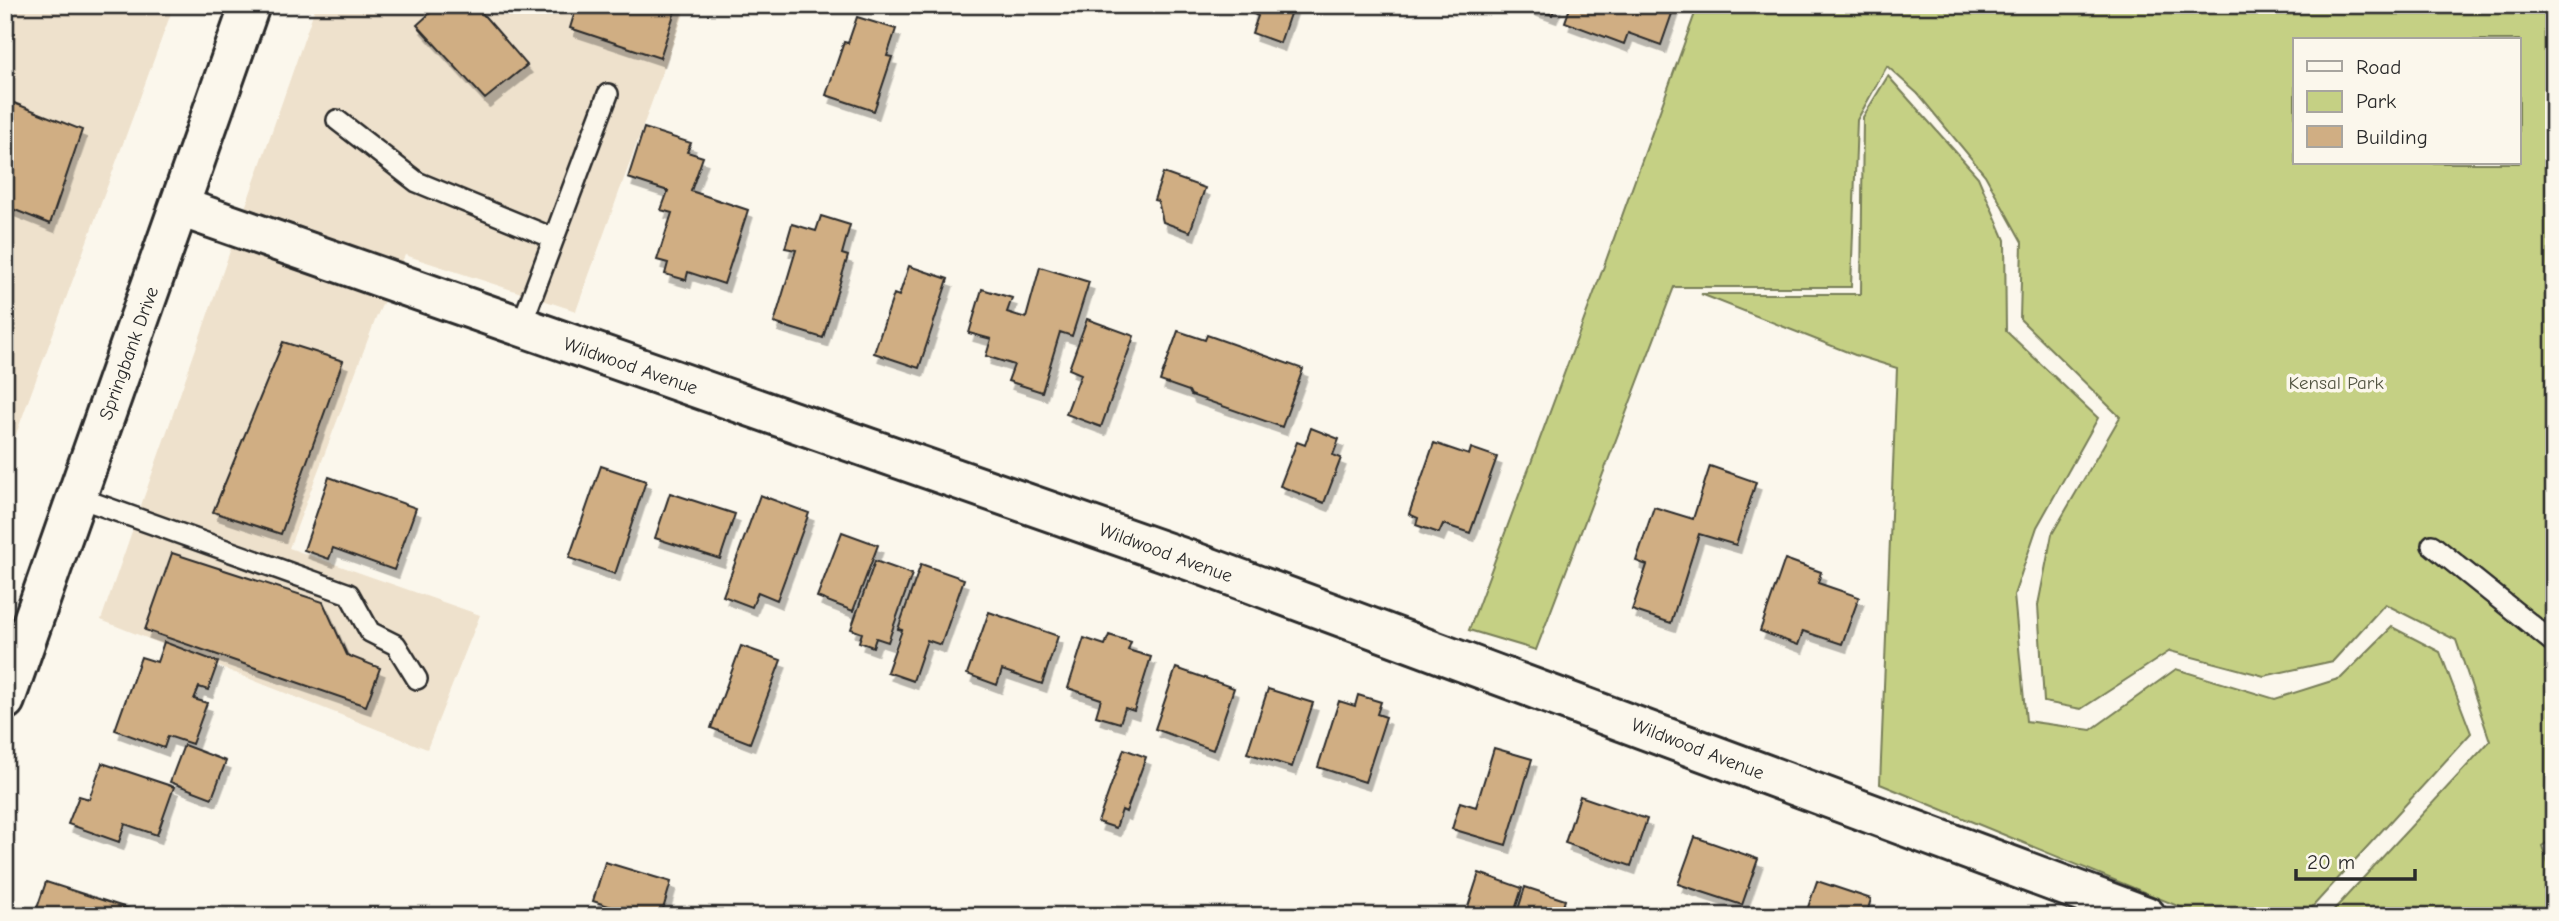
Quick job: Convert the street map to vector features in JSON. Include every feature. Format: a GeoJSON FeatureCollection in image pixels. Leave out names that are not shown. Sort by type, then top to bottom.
{"type":"FeatureCollection","features":[{"type":"Feature","properties":{"kind":"street","name":"Springbank Drive"},"geometry":{"type":"LineString","coordinates":[[5,700],[250,5]]}},
{"type":"Feature","properties":{"kind":"street","name":"Wildwood Avenue"},"geometry":{"type":"LineString","coordinates":[[180,207],[1197,563],[2146,916]]}},
{"type":"Feature","properties":{"kind":"lane"},"geometry":{"type":"LineString","coordinates":[[521,326],[608,94]]}},
{"type":"Feature","properties":{"kind":"lane"},"geometry":{"type":"LineString","coordinates":[[338,120],[417,182],[553,238]]}},
{"type":"Feature","properties":{"kind":"lane"},"geometry":{"type":"LineString","coordinates":[[77,497],[349,594],[370,632],[396,645],[417,678]]}},
{"type":"Feature","properties":{"kind":"lane"},"geometry":{"type":"LineString","coordinates":[[2432,545],[2554,643]]}},
{"type":"Feature","properties":{"kind":"shaded area"},"geometry":{"type":"Polygon","coordinates":[[[5,5],[174,5],[5,464],[5,5]]]}},
{"type":"Feature","properties":{"kind":"shaded area"},"geometry":{"type":"Polygon","coordinates":[[[316,5],[687,5],[576,311],[405,255],[376,318],[289,548],[480,615],[427,749],[101,620],[316,5]]]}},
{"type":"Feature","properties":{"kind":"green space","name":"Kensal Park"},"geometry":{"type":"Polygon","coordinates":[[[1698,5],[2554,5],[2554,838],[2542,846],[2554,881],[2554,916],[2328,916],[2490,741],[2456,640],[2385,604],[2333,661],[2264,676],[2170,651],[2081,709],[2044,702],[2038,605],[2052,534],[2120,417],[2020,319],[2022,242],[1985,175],[1918,94],[1887,66],[1857,120],[1851,287],[1674,287],[1536,650],[1469,630],[1698,5]]]}},
{"type":"Feature","properties":{"kind":"green space"},"geometry":{"type":"Polygon","coordinates":[[[1888,76],[1978,177],[2005,240],[2006,331],[2098,418],[2037,527],[2014,595],[2026,721],[2091,730],[2176,669],[2275,699],[2341,678],[2392,627],[2440,652],[2471,733],[2304,916],[2202,916],[1880,784],[1897,368],[1855,355],[1701,294],[1861,294],[1863,117],[1888,76]]]}},
{"type":"Feature","properties":{"kind":"building"},"geometry":{"type":"Polygon","coordinates":[[[439,5],[457,5],[460,9],[465,5],[475,5],[527,65],[485,99],[417,25],[439,5]]]}},
{"type":"Feature","properties":{"kind":"building"},"geometry":{"type":"Polygon","coordinates":[[[577,5],[677,5],[660,58],[570,28],[577,5]]]}},
{"type":"Feature","properties":{"kind":"building"},"geometry":{"type":"Polygon","coordinates":[[[1253,5],[1293,5],[1280,43],[1252,33],[1258,16],[1251,13],[1253,5]]]}},
{"type":"Feature","properties":{"kind":"building"},"geometry":{"type":"Polygon","coordinates":[[[1525,5],[1556,5],[1552,15],[1525,5]]]}},
{"type":"Feature","properties":{"kind":"building"},"geometry":{"type":"Polygon","coordinates":[[[1571,5],[1675,5],[1661,45],[1628,33],[1624,44],[1565,22],[1571,5]]]}},
{"type":"Feature","properties":{"kind":"building"},"geometry":{"type":"Polygon","coordinates":[[[857,17],[896,29],[887,56],[892,57],[874,111],[826,95],[844,42],[848,43],[857,17]]]}},
{"type":"Feature","properties":{"kind":"building"},"geometry":{"type":"Polygon","coordinates":[[[9,101],[82,130],[50,224],[5,206],[5,112],[9,101]]]}},
{"type":"Feature","properties":{"kind":"building"},"geometry":{"type":"Polygon","coordinates":[[[644,128],[691,143],[687,152],[703,157],[691,191],[748,210],[724,284],[688,272],[686,280],[665,274],[668,263],[657,260],[672,213],[661,210],[668,191],[628,178],[644,128]]]}},
{"type":"Feature","properties":{"kind":"building"},"geometry":{"type":"Polygon","coordinates":[[[1163,173],[1205,188],[1190,232],[1163,222],[1158,201],[1154,200],[1163,173]]]}},
{"type":"Feature","properties":{"kind":"building"},"geometry":{"type":"Polygon","coordinates":[[[821,216],[850,225],[842,254],[848,256],[823,338],[774,323],[796,250],[785,248],[792,224],[816,231],[821,216]]]}},
{"type":"Feature","properties":{"kind":"building"},"geometry":{"type":"Polygon","coordinates":[[[909,266],[948,279],[919,368],[874,353],[894,294],[899,296],[909,266]]]}},
{"type":"Feature","properties":{"kind":"building"},"geometry":{"type":"Polygon","coordinates":[[[1040,267],[1089,282],[1072,336],[1060,332],[1042,392],[1008,381],[1014,365],[986,356],[991,339],[969,333],[982,289],[1012,298],[1007,312],[1026,318],[1040,267]]]}},
{"type":"Feature","properties":{"kind":"building"},"geometry":{"type":"Polygon","coordinates":[[[1087,319],[1134,336],[1101,427],[1066,414],[1081,374],[1069,369],[1087,319]]]}},
{"type":"Feature","properties":{"kind":"building"},"geometry":{"type":"Polygon","coordinates":[[[1178,331],[1205,340],[1207,335],[1303,369],[1282,427],[1191,395],[1189,391],[1160,381],[1178,331]]]}},
{"type":"Feature","properties":{"kind":"building"},"geometry":{"type":"Polygon","coordinates":[[[283,342],[343,361],[281,534],[213,512],[283,342]]]}},
{"type":"Feature","properties":{"kind":"building"},"geometry":{"type":"Polygon","coordinates":[[[1311,428],[1339,439],[1333,455],[1341,458],[1324,503],[1280,486],[1297,442],[1305,445],[1311,428]]]}},
{"type":"Feature","properties":{"kind":"building"},"geometry":{"type":"Polygon","coordinates":[[[1434,443],[1469,455],[1471,448],[1497,457],[1470,533],[1443,524],[1439,533],[1416,525],[1418,518],[1409,514],[1434,443]]]}},
{"type":"Feature","properties":{"kind":"building"},"geometry":{"type":"Polygon","coordinates":[[[601,466],[646,481],[615,574],[569,558],[601,466]]]}},
{"type":"Feature","properties":{"kind":"building"},"geometry":{"type":"Polygon","coordinates":[[[1710,466],[1756,482],[1736,545],[1699,534],[1671,623],[1632,610],[1647,565],[1636,561],[1654,507],[1693,519],[1710,466]]]}},
{"type":"Feature","properties":{"kind":"building"},"geometry":{"type":"Polygon","coordinates":[[[329,477],[416,508],[394,570],[333,548],[329,559],[304,550],[329,477]]]}},
{"type":"Feature","properties":{"kind":"building"},"geometry":{"type":"Polygon","coordinates":[[[670,493],[735,514],[720,559],[655,538],[670,493]]]}},
{"type":"Feature","properties":{"kind":"building"},"geometry":{"type":"Polygon","coordinates":[[[760,495],[809,513],[777,600],[758,592],[752,607],[723,596],[760,495]]]}},
{"type":"Feature","properties":{"kind":"building"},"geometry":{"type":"Polygon","coordinates":[[[842,532],[878,545],[853,611],[817,597],[842,532]]]}},
{"type":"Feature","properties":{"kind":"building"},"geometry":{"type":"Polygon","coordinates":[[[172,553],[323,602],[347,655],[380,668],[366,706],[145,630],[172,553]]]}},
{"type":"Feature","properties":{"kind":"building"},"geometry":{"type":"Polygon","coordinates":[[[1785,559],[1821,572],[1818,583],[1859,597],[1842,644],[1803,631],[1798,645],[1760,631],[1785,559]]]}},
{"type":"Feature","properties":{"kind":"building"},"geometry":{"type":"Polygon","coordinates":[[[875,561],[912,574],[888,642],[876,638],[873,647],[859,642],[862,633],[851,629],[875,561]]]}},
{"type":"Feature","properties":{"kind":"building"},"geometry":{"type":"Polygon","coordinates":[[[921,564],[964,579],[941,645],[927,640],[913,681],[887,672],[902,630],[898,629],[921,564]]]}},
{"type":"Feature","properties":{"kind":"building"},"geometry":{"type":"Polygon","coordinates":[[[989,612],[1058,636],[1042,684],[1002,670],[997,685],[967,674],[989,612]]]}},
{"type":"Feature","properties":{"kind":"building"},"geometry":{"type":"Polygon","coordinates":[[[1109,635],[1131,642],[1128,650],[1151,657],[1134,711],[1125,708],[1120,723],[1096,716],[1101,699],[1068,688],[1084,638],[1105,645],[1109,635]]]}},
{"type":"Feature","properties":{"kind":"building"},"geometry":{"type":"Polygon","coordinates":[[[164,642],[218,662],[208,690],[199,687],[194,699],[207,703],[192,744],[168,736],[164,748],[115,730],[141,657],[157,662],[164,642]]]}},
{"type":"Feature","properties":{"kind":"building"},"geometry":{"type":"Polygon","coordinates":[[[741,646],[781,660],[750,743],[711,728],[741,646]]]}},
{"type":"Feature","properties":{"kind":"building"},"geometry":{"type":"Polygon","coordinates":[[[1176,668],[1234,688],[1213,750],[1155,729],[1176,668]]]}},
{"type":"Feature","properties":{"kind":"building"},"geometry":{"type":"Polygon","coordinates":[[[1268,689],[1313,703],[1292,767],[1247,753],[1268,689]]]}},
{"type":"Feature","properties":{"kind":"building"},"geometry":{"type":"Polygon","coordinates":[[[1358,695],[1381,702],[1377,714],[1386,717],[1365,782],[1318,767],[1339,701],[1355,706],[1358,695]]]}},
{"type":"Feature","properties":{"kind":"building"},"geometry":{"type":"Polygon","coordinates":[[[184,745],[226,761],[212,798],[170,782],[184,745]]]}},
{"type":"Feature","properties":{"kind":"building"},"geometry":{"type":"Polygon","coordinates":[[[1494,748],[1532,759],[1506,845],[1452,829],[1460,802],[1476,807],[1494,748]]]}},
{"type":"Feature","properties":{"kind":"building"},"geometry":{"type":"Polygon","coordinates":[[[1124,749],[1146,757],[1126,812],[1122,810],[1116,828],[1098,822],[1124,749]]]}},
{"type":"Feature","properties":{"kind":"building"},"geometry":{"type":"Polygon","coordinates":[[[102,763],[174,787],[157,835],[125,824],[119,842],[68,824],[79,796],[89,799],[102,763]]]}},
{"type":"Feature","properties":{"kind":"building"},"geometry":{"type":"Polygon","coordinates":[[[1580,796],[1647,819],[1631,866],[1565,843],[1580,796]]]}},
{"type":"Feature","properties":{"kind":"building"},"geometry":{"type":"Polygon","coordinates":[[[1695,837],[1758,859],[1742,905],[1678,884],[1695,837]]]}},
{"type":"Feature","properties":{"kind":"building"},"geometry":{"type":"Polygon","coordinates":[[[605,862],[671,882],[661,916],[640,916],[593,901],[605,862]]]}},
{"type":"Feature","properties":{"kind":"building"},"geometry":{"type":"Polygon","coordinates":[[[1479,873],[1522,888],[1513,916],[1465,916],[1479,873]]]}},
{"type":"Feature","properties":{"kind":"building"},"geometry":{"type":"Polygon","coordinates":[[[1817,881],[1871,899],[1866,916],[1805,916],[1817,881]]]}},
{"type":"Feature","properties":{"kind":"building"},"geometry":{"type":"Polygon","coordinates":[[[46,882],[130,909],[128,916],[35,914],[46,882]]]}},
{"type":"Feature","properties":{"kind":"building"},"geometry":{"type":"Polygon","coordinates":[[[1525,887],[1565,900],[1560,916],[1516,916],[1525,887]]]}}]}
